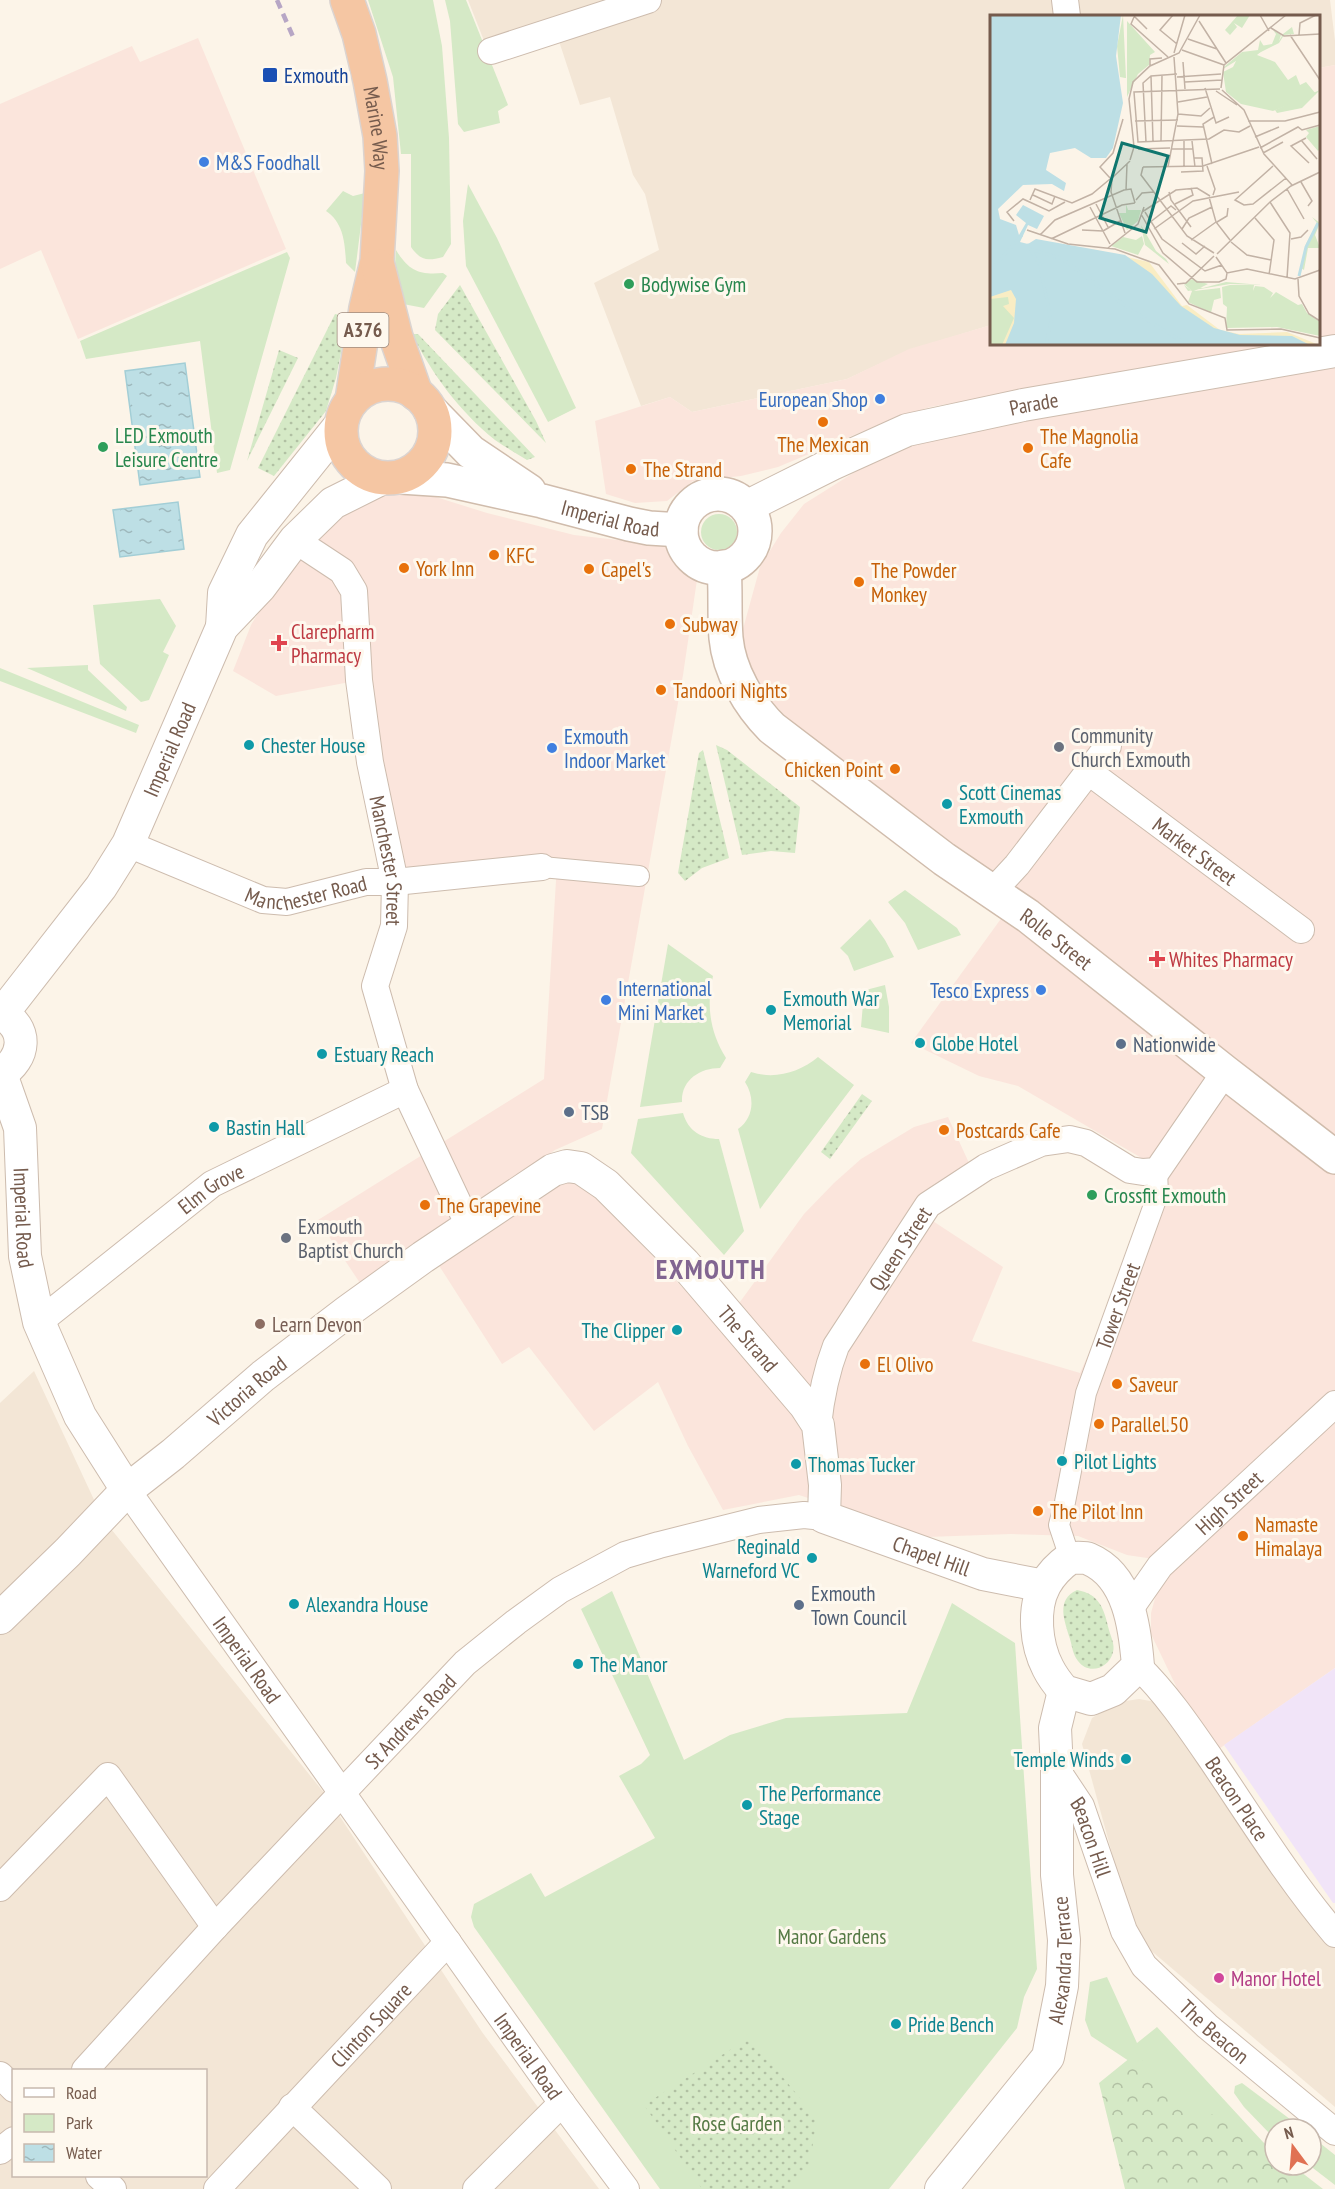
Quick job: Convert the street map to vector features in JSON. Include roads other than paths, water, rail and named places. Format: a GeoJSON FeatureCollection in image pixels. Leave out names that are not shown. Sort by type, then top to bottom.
{"type":"FeatureCollection","features":[{"type":"Feature","properties":{"kind":"highway","name":"Marine Way"},"geometry":{"type":"LineString","coordinates":[[347,0],[359,34],[380,136],[382,193],[377,261],[347,412]]}},
{"type":"Feature","properties":{"kind":"highway","name":"Marine Way"},"geometry":{"type":"LineString","coordinates":[[377,261],[396,337],[424,403]]}},
{"type":"Feature","properties":{"kind":"highway"},"geometry":{"type":"LineString","coordinates":[[347,412],[366,390],[383,384],[401,386],[424,403]]}},
{"type":"Feature","properties":{"kind":"highway","name":"A376"},"geometry":{"type":"LineString","coordinates":[[347,412],[342,443],[350,460],[365,473],[392,477],[419,467],[431,451],[435,431],[424,403]]}},
{"type":"Feature","properties":{"kind":"main road","name":"Imperial Road"},"geometry":{"type":"LineString","coordinates":[[424,403],[471,452],[542,501]]}},
{"type":"Feature","properties":{"kind":"main road","name":"Imperial Road"},"geometry":{"type":"LineString","coordinates":[[392,477],[447,480],[542,501],[629,524],[681,530]]}},
{"type":"Feature","properties":{"kind":"main road"},"geometry":{"type":"LineString","coordinates":[[712,494],[725,494],[737,499],[753,516],[755,538],[744,558],[735,564],[713,568],[694,558],[687,550],[681,530],[690,506],[712,494]]}},
{"type":"Feature","properties":{"kind":"main road","name":"Rolle Street"},"geometry":{"type":"LineString","coordinates":[[724,567],[726,640],[734,671],[761,717],[772,728],[944,859],[1028,916],[1335,1157]]}},
{"type":"Feature","properties":{"kind":"street"},"geometry":{"type":"LineString","coordinates":[[491,51],[648,0]]}},
{"type":"Feature","properties":{"kind":"street"},"geometry":{"type":"LineString","coordinates":[[1065,0],[1066,15]]}},
{"type":"Feature","properties":{"kind":"street","name":"Parade"},"geometry":{"type":"LineString","coordinates":[[746,507],[907,430],[1023,405],[1335,351]]}},
{"type":"Feature","properties":{"kind":"street","name":"Imperial Road"},"geometry":{"type":"LineString","coordinates":[[1,1013],[101,887],[128,844],[222,627],[224,593],[252,535],[347,412]]}},
{"type":"Feature","properties":{"kind":"street","name":"Imperial Road"},"geometry":{"type":"LineString","coordinates":[[222,627],[260,587],[295,540],[333,503],[392,477]]}},
{"type":"Feature","properties":{"kind":"street","name":"Manchester Street"},"geometry":{"type":"LineString","coordinates":[[295,540],[342,571],[354,591],[359,680],[370,762],[395,882],[394,926],[375,986],[405,1090],[469,1226]]}},
{"type":"Feature","properties":{"kind":"street"},"geometry":{"type":"LineString","coordinates":[[992,892],[1017,865],[1108,746]]}},
{"type":"Feature","properties":{"kind":"street","name":"Market Street"},"geometry":{"type":"LineString","coordinates":[[1089,772],[1301,930]]}},
{"type":"Feature","properties":{"kind":"street","name":"Manchester Road"},"geometry":{"type":"LineString","coordinates":[[128,844],[275,903],[366,882],[395,882],[542,867],[639,876]]}},
{"type":"Feature","properties":{"kind":"street"},"geometry":{"type":"LineString","coordinates":[[1,1013],[14,1023],[20,1036],[19,1056],[13,1065],[1,1074]]}},
{"type":"Feature","properties":{"kind":"street"},"geometry":{"type":"LineString","coordinates":[[1156,1170],[1225,1072]]}},
{"type":"Feature","properties":{"kind":"street","name":"Imperial Road"},"geometry":{"type":"LineString","coordinates":[[1,1074],[20,1128],[25,1256],[39,1322],[80,1416],[127,1490],[562,2103],[626,2189]]}},
{"type":"Feature","properties":{"kind":"street","name":"Elm Grove"},"geometry":{"type":"LineString","coordinates":[[39,1322],[212,1184],[405,1090]]}},
{"type":"Feature","properties":{"kind":"street","name":"Queen Street"},"geometry":{"type":"LineString","coordinates":[[818,1425],[821,1395],[828,1365],[836,1346],[928,1205],[986,1167],[1041,1143],[1057,1140],[1069,1139],[1086,1143],[1130,1170],[1143,1172],[1156,1170]]}},
{"type":"Feature","properties":{"kind":"street","name":"Victoria Road"},"geometry":{"type":"LineString","coordinates":[[0,1618],[127,1490],[173,1454],[272,1369],[348,1311],[553,1170],[567,1166],[581,1167]]}},
{"type":"Feature","properties":{"kind":"street","name":"The Strand"},"geometry":{"type":"LineString","coordinates":[[581,1167],[606,1185],[684,1263],[798,1397],[818,1425],[825,1485],[824,1517]]}},
{"type":"Feature","properties":{"kind":"street","name":"Tower Street"},"geometry":{"type":"LineString","coordinates":[[1071,1558],[1059,1525],[1086,1393],[1158,1194],[1156,1170]]}},
{"type":"Feature","properties":{"kind":"street","name":"High Street"},"geometry":{"type":"LineString","coordinates":[[1130,1609],[1160,1566],[1335,1404]]}},
{"type":"Feature","properties":{"kind":"street","name":"St Andrews Road"},"geometry":{"type":"LineString","coordinates":[[86,2069],[215,1927],[465,1663],[560,1590],[626,1555],[659,1545],[759,1520],[804,1515],[824,1517]]}},
{"type":"Feature","properties":{"kind":"street","name":"Chapel Hill"},"geometry":{"type":"LineString","coordinates":[[824,1517],[983,1574],[1044,1586]]}},
{"type":"Feature","properties":{"kind":"street"},"geometry":{"type":"LineString","coordinates":[[1071,1558],[1088,1558],[1106,1571],[1119,1586],[1130,1609],[1138,1666],[1113,1690],[1091,1699],[1064,1691],[1047,1667],[1038,1640],[1037,1614],[1044,1586],[1059,1567],[1071,1558]]}},
{"type":"Feature","properties":{"kind":"street","name":"Beacon Place"},"geometry":{"type":"LineString","coordinates":[[1138,1666],[1155,1683],[1193,1733],[1284,1866],[1335,1933]]}},
{"type":"Feature","properties":{"kind":"street","name":"Alexandra Terrace"},"geometry":{"type":"LineString","coordinates":[[940,2189],[1048,2057],[1062,1986],[1064,1940],[1057,1875],[1055,1728],[1064,1691]]}},
{"type":"Feature","properties":{"kind":"street","name":"Beacon Hill"},"geometry":{"type":"LineString","coordinates":[[1057,1770],[1080,1806],[1118,1911]]}},
{"type":"Feature","properties":{"kind":"street"},"geometry":{"type":"LineString","coordinates":[[0,1888],[108,1776],[215,1927]]}},
{"type":"Feature","properties":{"kind":"street","name":"The Beacon"},"geometry":{"type":"LineString","coordinates":[[1118,1911],[1124,1931],[1144,1966],[1207,2026],[1335,2132]]}},
{"type":"Feature","properties":{"kind":"street","name":"Clinton Square"},"geometry":{"type":"LineString","coordinates":[[230,2185],[292,2107],[448,1942]]}},
{"type":"Feature","properties":{"kind":"street"},"geometry":{"type":"LineString","coordinates":[[0,2075],[12,2087]]}},
{"type":"Feature","properties":{"kind":"street"},"geometry":{"type":"LineString","coordinates":[[476,2189],[562,2103]]}},
{"type":"Feature","properties":{"kind":"street"},"geometry":{"type":"LineString","coordinates":[[292,2107],[378,2189]]}},
{"type":"Feature","properties":{"kind":"street"},"geometry":{"type":"LineString","coordinates":[[0,2151],[12,2142]]}},
{"type":"Feature","properties":{"kind":"street"},"geometry":{"type":"LineString","coordinates":[[101,2177],[113,2189]]}},
{"type":"Feature","properties":{"kind":"water"},"geometry":{"type":"Polygon","coordinates":[[[185,363],[200,477],[140,485],[125,371],[185,363]]]}},
{"type":"Feature","properties":{"kind":"water"},"geometry":{"type":"Polygon","coordinates":[[[178,502],[184,549],[120,557],[113,510],[178,502]]]}},
{"type":"Feature","properties":{"kind":"railway"},"geometry":{"type":"LineString","coordinates":[[277,0],[294,39]]}},
{"type":"Feature","properties":{"kind":"place","name":"Exmouth"},"geometry":{"type":"Point","coordinates":[270,75]}},
{"type":"Feature","properties":{"kind":"place","name":"M&S Foodhall"},"geometry":{"type":"Point","coordinates":[204,162]}},
{"type":"Feature","properties":{"kind":"place","name":"Bodywise Gym"},"geometry":{"type":"Point","coordinates":[629,284]}},
{"type":"Feature","properties":{"kind":"place","name":"European Shop"},"geometry":{"type":"Point","coordinates":[880,399]}},
{"type":"Feature","properties":{"kind":"place","name":"The Mexican"},"geometry":{"type":"Point","coordinates":[823,422]}},
{"type":"Feature","properties":{"kind":"place","name":"LED Exmouth Leisure Centre"},"geometry":{"type":"Point","coordinates":[103,447]}},
{"type":"Feature","properties":{"kind":"place","name":"The Magnolia Cafe"},"geometry":{"type":"Point","coordinates":[1028,448]}},
{"type":"Feature","properties":{"kind":"place","name":"The Strand"},"geometry":{"type":"Point","coordinates":[631,469]}},
{"type":"Feature","properties":{"kind":"place","name":"KFC"},"geometry":{"type":"Point","coordinates":[494,555]}},
{"type":"Feature","properties":{"kind":"place","name":"York Inn"},"geometry":{"type":"Point","coordinates":[404,568]}},
{"type":"Feature","properties":{"kind":"place","name":"Capel's"},"geometry":{"type":"Point","coordinates":[589,569]}},
{"type":"Feature","properties":{"kind":"place","name":"The Powder Monkey"},"geometry":{"type":"Point","coordinates":[859,582]}},
{"type":"Feature","properties":{"kind":"place","name":"Subway"},"geometry":{"type":"Point","coordinates":[670,624]}},
{"type":"Feature","properties":{"kind":"place","name":"Clarepharm Pharmacy"},"geometry":{"type":"Point","coordinates":[279,643]}},
{"type":"Feature","properties":{"kind":"place","name":"Tandoori Nights"},"geometry":{"type":"Point","coordinates":[661,690]}},
{"type":"Feature","properties":{"kind":"place","name":"Chester House"},"geometry":{"type":"Point","coordinates":[249,745]}},
{"type":"Feature","properties":{"kind":"place","name":"Community Church Exmouth"},"geometry":{"type":"Point","coordinates":[1059,747]}},
{"type":"Feature","properties":{"kind":"place","name":"Exmouth Indoor Market"},"geometry":{"type":"Point","coordinates":[552,748]}},
{"type":"Feature","properties":{"kind":"place","name":"Chicken Point"},"geometry":{"type":"Point","coordinates":[895,769]}},
{"type":"Feature","properties":{"kind":"place","name":"Scott Cinemas Exmouth"},"geometry":{"type":"Point","coordinates":[947,804]}},
{"type":"Feature","properties":{"kind":"place","name":"Whites Pharmacy"},"geometry":{"type":"Point","coordinates":[1157,959]}},
{"type":"Feature","properties":{"kind":"place","name":"Tesco Express"},"geometry":{"type":"Point","coordinates":[1041,990]}},
{"type":"Feature","properties":{"kind":"place","name":"International Mini Market"},"geometry":{"type":"Point","coordinates":[606,1000]}},
{"type":"Feature","properties":{"kind":"place","name":"Exmouth War Memorial"},"geometry":{"type":"Point","coordinates":[771,1010]}},
{"type":"Feature","properties":{"kind":"place","name":"Globe Hotel"},"geometry":{"type":"Point","coordinates":[920,1043]}},
{"type":"Feature","properties":{"kind":"place","name":"Nationwide"},"geometry":{"type":"Point","coordinates":[1121,1044]}},
{"type":"Feature","properties":{"kind":"place","name":"Estuary Reach"},"geometry":{"type":"Point","coordinates":[322,1054]}},
{"type":"Feature","properties":{"kind":"place","name":"TSB"},"geometry":{"type":"Point","coordinates":[569,1112]}},
{"type":"Feature","properties":{"kind":"place","name":"Bastin Hall"},"geometry":{"type":"Point","coordinates":[214,1127]}},
{"type":"Feature","properties":{"kind":"place","name":"Postcards Cafe"},"geometry":{"type":"Point","coordinates":[944,1130]}},
{"type":"Feature","properties":{"kind":"place","name":"Crossfit Exmouth"},"geometry":{"type":"Point","coordinates":[1092,1195]}},
{"type":"Feature","properties":{"kind":"place","name":"The Grapevine"},"geometry":{"type":"Point","coordinates":[425,1205]}},
{"type":"Feature","properties":{"kind":"place","name":"Exmouth Baptist Church"},"geometry":{"type":"Point","coordinates":[286,1238]}},
{"type":"Feature","properties":{"kind":"place","name":"Learn Devon"},"geometry":{"type":"Point","coordinates":[260,1324]}},
{"type":"Feature","properties":{"kind":"place","name":"The Clipper"},"geometry":{"type":"Point","coordinates":[677,1330]}},
{"type":"Feature","properties":{"kind":"place","name":"El Olivo"},"geometry":{"type":"Point","coordinates":[865,1364]}},
{"type":"Feature","properties":{"kind":"place","name":"Saveur"},"geometry":{"type":"Point","coordinates":[1117,1384]}},
{"type":"Feature","properties":{"kind":"place","name":"Parallel.50"},"geometry":{"type":"Point","coordinates":[1099,1424]}},
{"type":"Feature","properties":{"kind":"place","name":"Pilot Lights"},"geometry":{"type":"Point","coordinates":[1062,1461]}},
{"type":"Feature","properties":{"kind":"place","name":"Thomas Tucker"},"geometry":{"type":"Point","coordinates":[796,1464]}},
{"type":"Feature","properties":{"kind":"place","name":"The Pilot Inn"},"geometry":{"type":"Point","coordinates":[1038,1511]}},
{"type":"Feature","properties":{"kind":"place","name":"Namaste Himalaya"},"geometry":{"type":"Point","coordinates":[1243,1536]}},
{"type":"Feature","properties":{"kind":"place","name":"Reginald Warneford VC"},"geometry":{"type":"Point","coordinates":[812,1558]}},
{"type":"Feature","properties":{"kind":"place","name":"Alexandra House"},"geometry":{"type":"Point","coordinates":[294,1604]}},
{"type":"Feature","properties":{"kind":"place","name":"Exmouth Town Council"},"geometry":{"type":"Point","coordinates":[799,1605]}},
{"type":"Feature","properties":{"kind":"place","name":"The Manor"},"geometry":{"type":"Point","coordinates":[578,1664]}},
{"type":"Feature","properties":{"kind":"place","name":"Temple Winds"},"geometry":{"type":"Point","coordinates":[1126,1759]}},
{"type":"Feature","properties":{"kind":"place","name":"The Performance Stage"},"geometry":{"type":"Point","coordinates":[747,1805]}},
{"type":"Feature","properties":{"kind":"place","name":"Manor Hotel"},"geometry":{"type":"Point","coordinates":[1219,1978]}},
{"type":"Feature","properties":{"kind":"place","name":"Pride Bench"},"geometry":{"type":"Point","coordinates":[896,2024]}},
{"type":"Feature","properties":{"kind":"district","name":"EXMOUTH"},"geometry":{"type":"Point","coordinates":[711,1269]}},
{"type":"Feature","properties":{"kind":"park label","name":"Manor Gardens"},"geometry":{"type":"Point","coordinates":[832,1936]}},
{"type":"Feature","properties":{"kind":"park label","name":"Rose Garden"},"geometry":{"type":"Point","coordinates":[737,2123]}}]}
